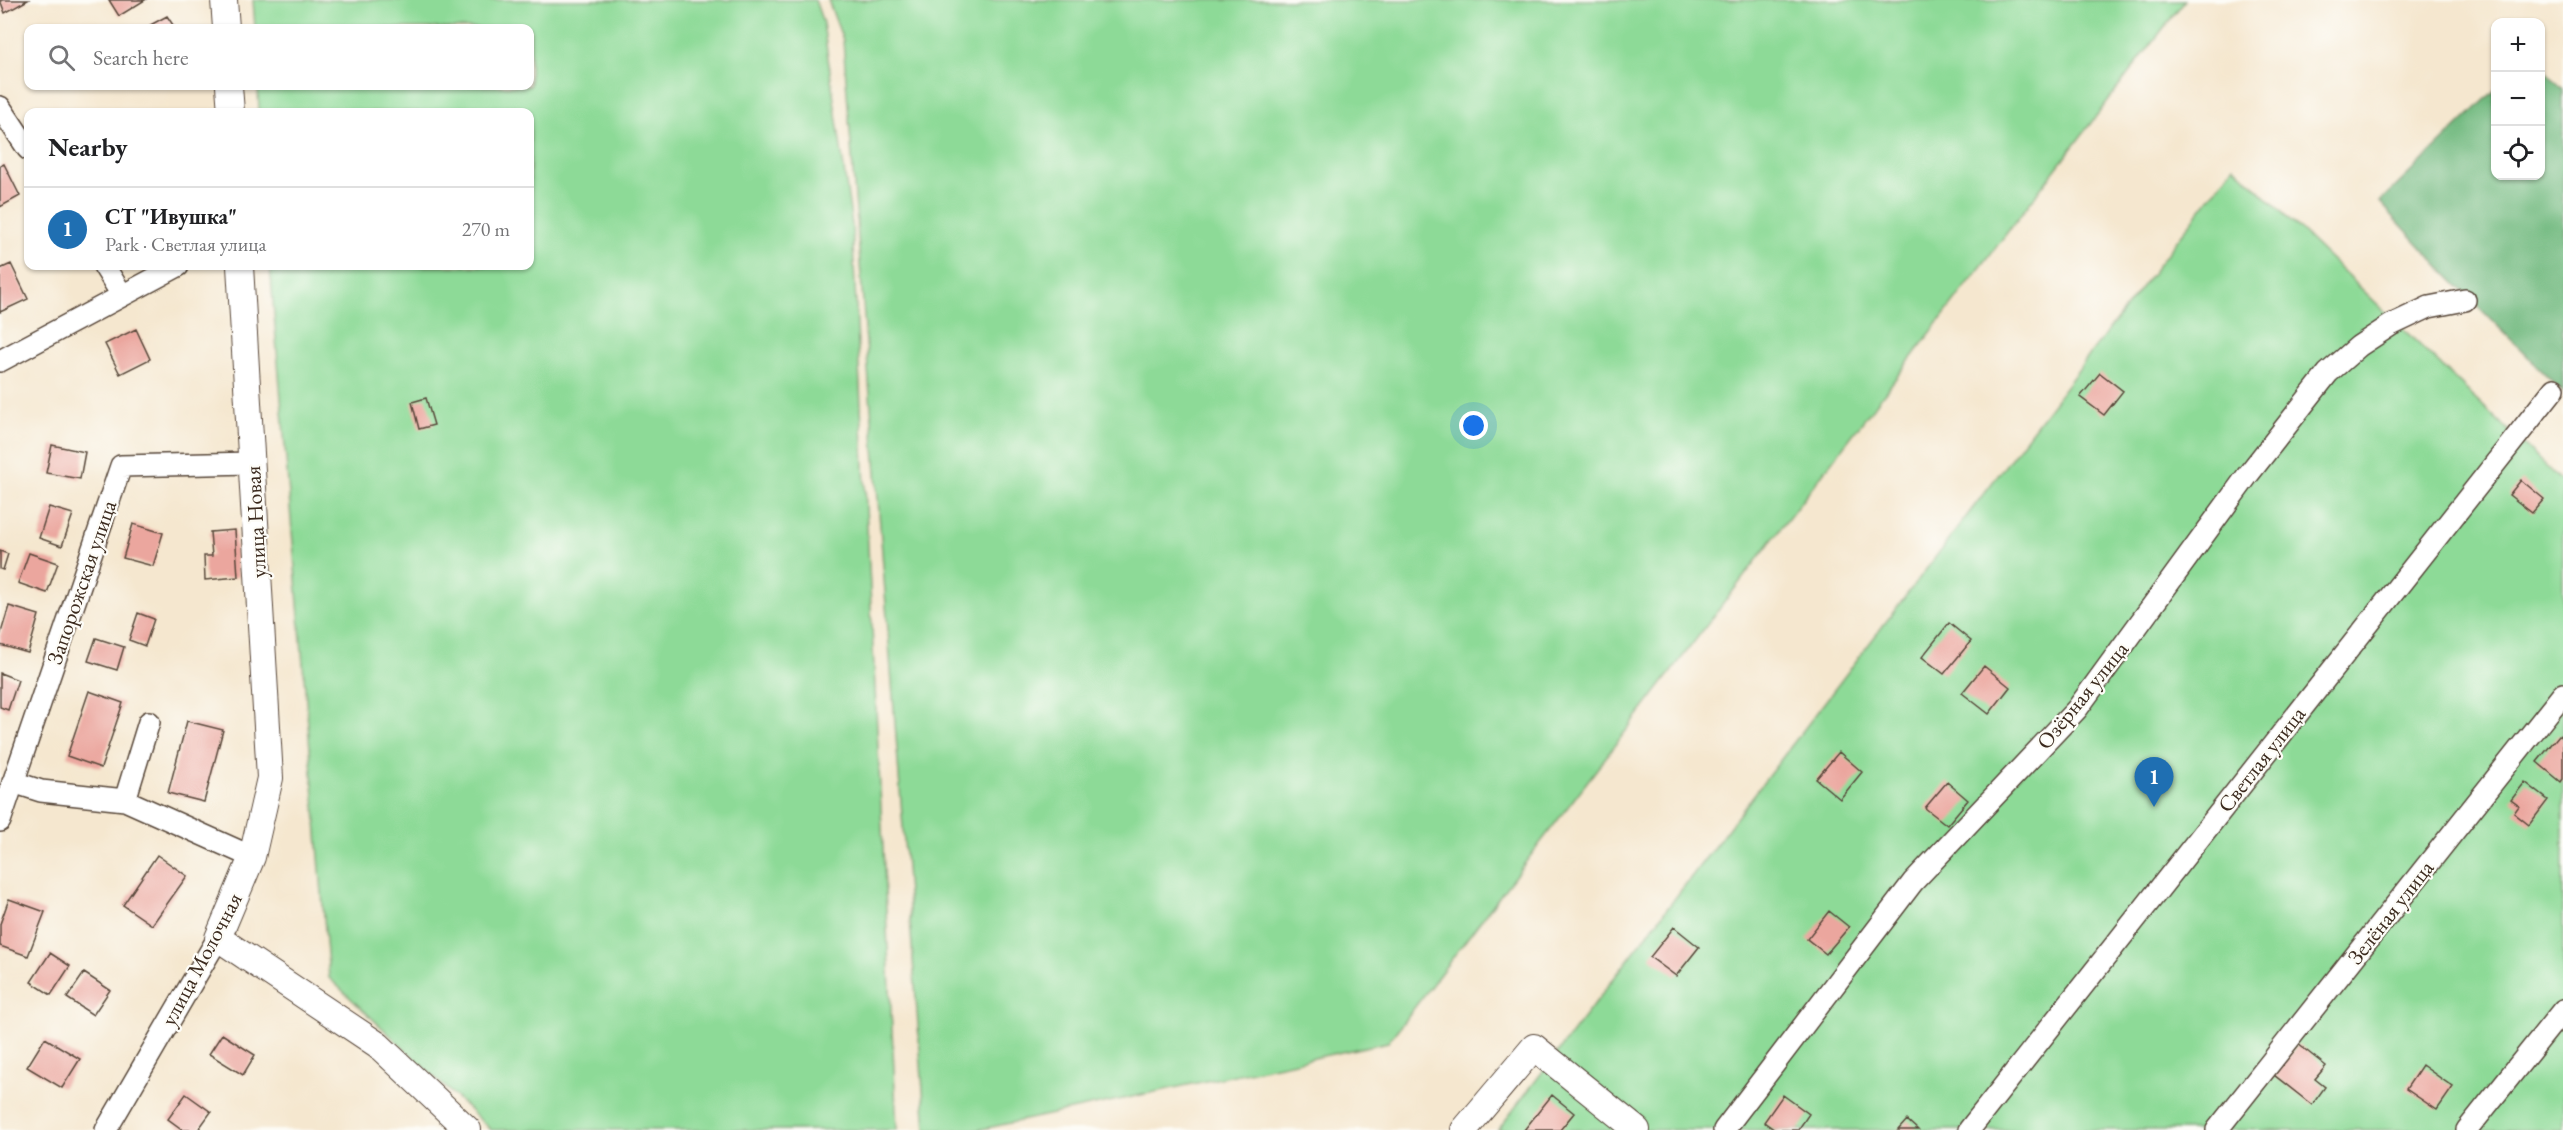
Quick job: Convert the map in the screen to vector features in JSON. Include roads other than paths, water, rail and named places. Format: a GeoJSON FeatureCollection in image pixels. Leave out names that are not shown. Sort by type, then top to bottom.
{"type":"FeatureCollection","features":[{"type":"Feature","properties":{"kind":"street"},"geometry":{"type":"LineString","coordinates":[[224,0],[225,24]]}},
{"type":"Feature","properties":{"kind":"street"},"geometry":{"type":"LineString","coordinates":[[229,90],[231,108]]}},
{"type":"Feature","properties":{"kind":"street"},"geometry":{"type":"LineString","coordinates":[[0,107],[24,143]]}},
{"type":"Feature","properties":{"kind":"street"},"geometry":{"type":"LineString","coordinates":[[106,270],[122,296]]}},
{"type":"Feature","properties":{"kind":"street"},"geometry":{"type":"LineString","coordinates":[[0,361],[171,270]]}},
{"type":"Feature","properties":{"kind":"street","name":"улица Новая"},"geometry":{"type":"LineString","coordinates":[[240,270],[270,778]]}},
{"type":"Feature","properties":{"kind":"street","name":"Озёрная улица"},"geometry":{"type":"LineString","coordinates":[[1724,1130],[1913,882],[2077,709],[2247,477],[2328,373],[2359,346],[2391,325],[2429,307],[2465,300]]}},
{"type":"Feature","properties":{"kind":"street","name":"Светлая улица"},"geometry":{"type":"LineString","coordinates":[[1969,1130],[2554,389]]}},
{"type":"Feature","properties":{"kind":"street","name":"Запорожская улица"},"geometry":{"type":"LineString","coordinates":[[0,821],[121,466],[251,463]]}},
{"type":"Feature","properties":{"kind":"street","name":"Зелёная улица"},"geometry":{"type":"LineString","coordinates":[[2217,1130],[2563,694]]}},
{"type":"Feature","properties":{"kind":"street"},"geometry":{"type":"LineString","coordinates":[[125,800],[149,722]]}},
{"type":"Feature","properties":{"kind":"street","name":"улица Молочная"},"geometry":{"type":"LineString","coordinates":[[106,1130],[218,938],[252,857],[270,778]]}},
{"type":"Feature","properties":{"kind":"street"},"geometry":{"type":"LineString","coordinates":[[13,782],[41,791],[125,800],[252,857]]}},
{"type":"Feature","properties":{"kind":"street"},"geometry":{"type":"LineString","coordinates":[[218,938],[378,1045],[468,1130]]}},
{"type":"Feature","properties":{"kind":"street"},"geometry":{"type":"LineString","coordinates":[[2467,1130],[2563,1010]]}},
{"type":"Feature","properties":{"kind":"street"},"geometry":{"type":"LineString","coordinates":[[1464,1130],[1534,1047],[1637,1130]]}},
{"type":"Feature","properties":{"kind":"place","name":"СТ \"Ивушка\""},"geometry":{"type":"Point","coordinates":[2154,807]}}]}
